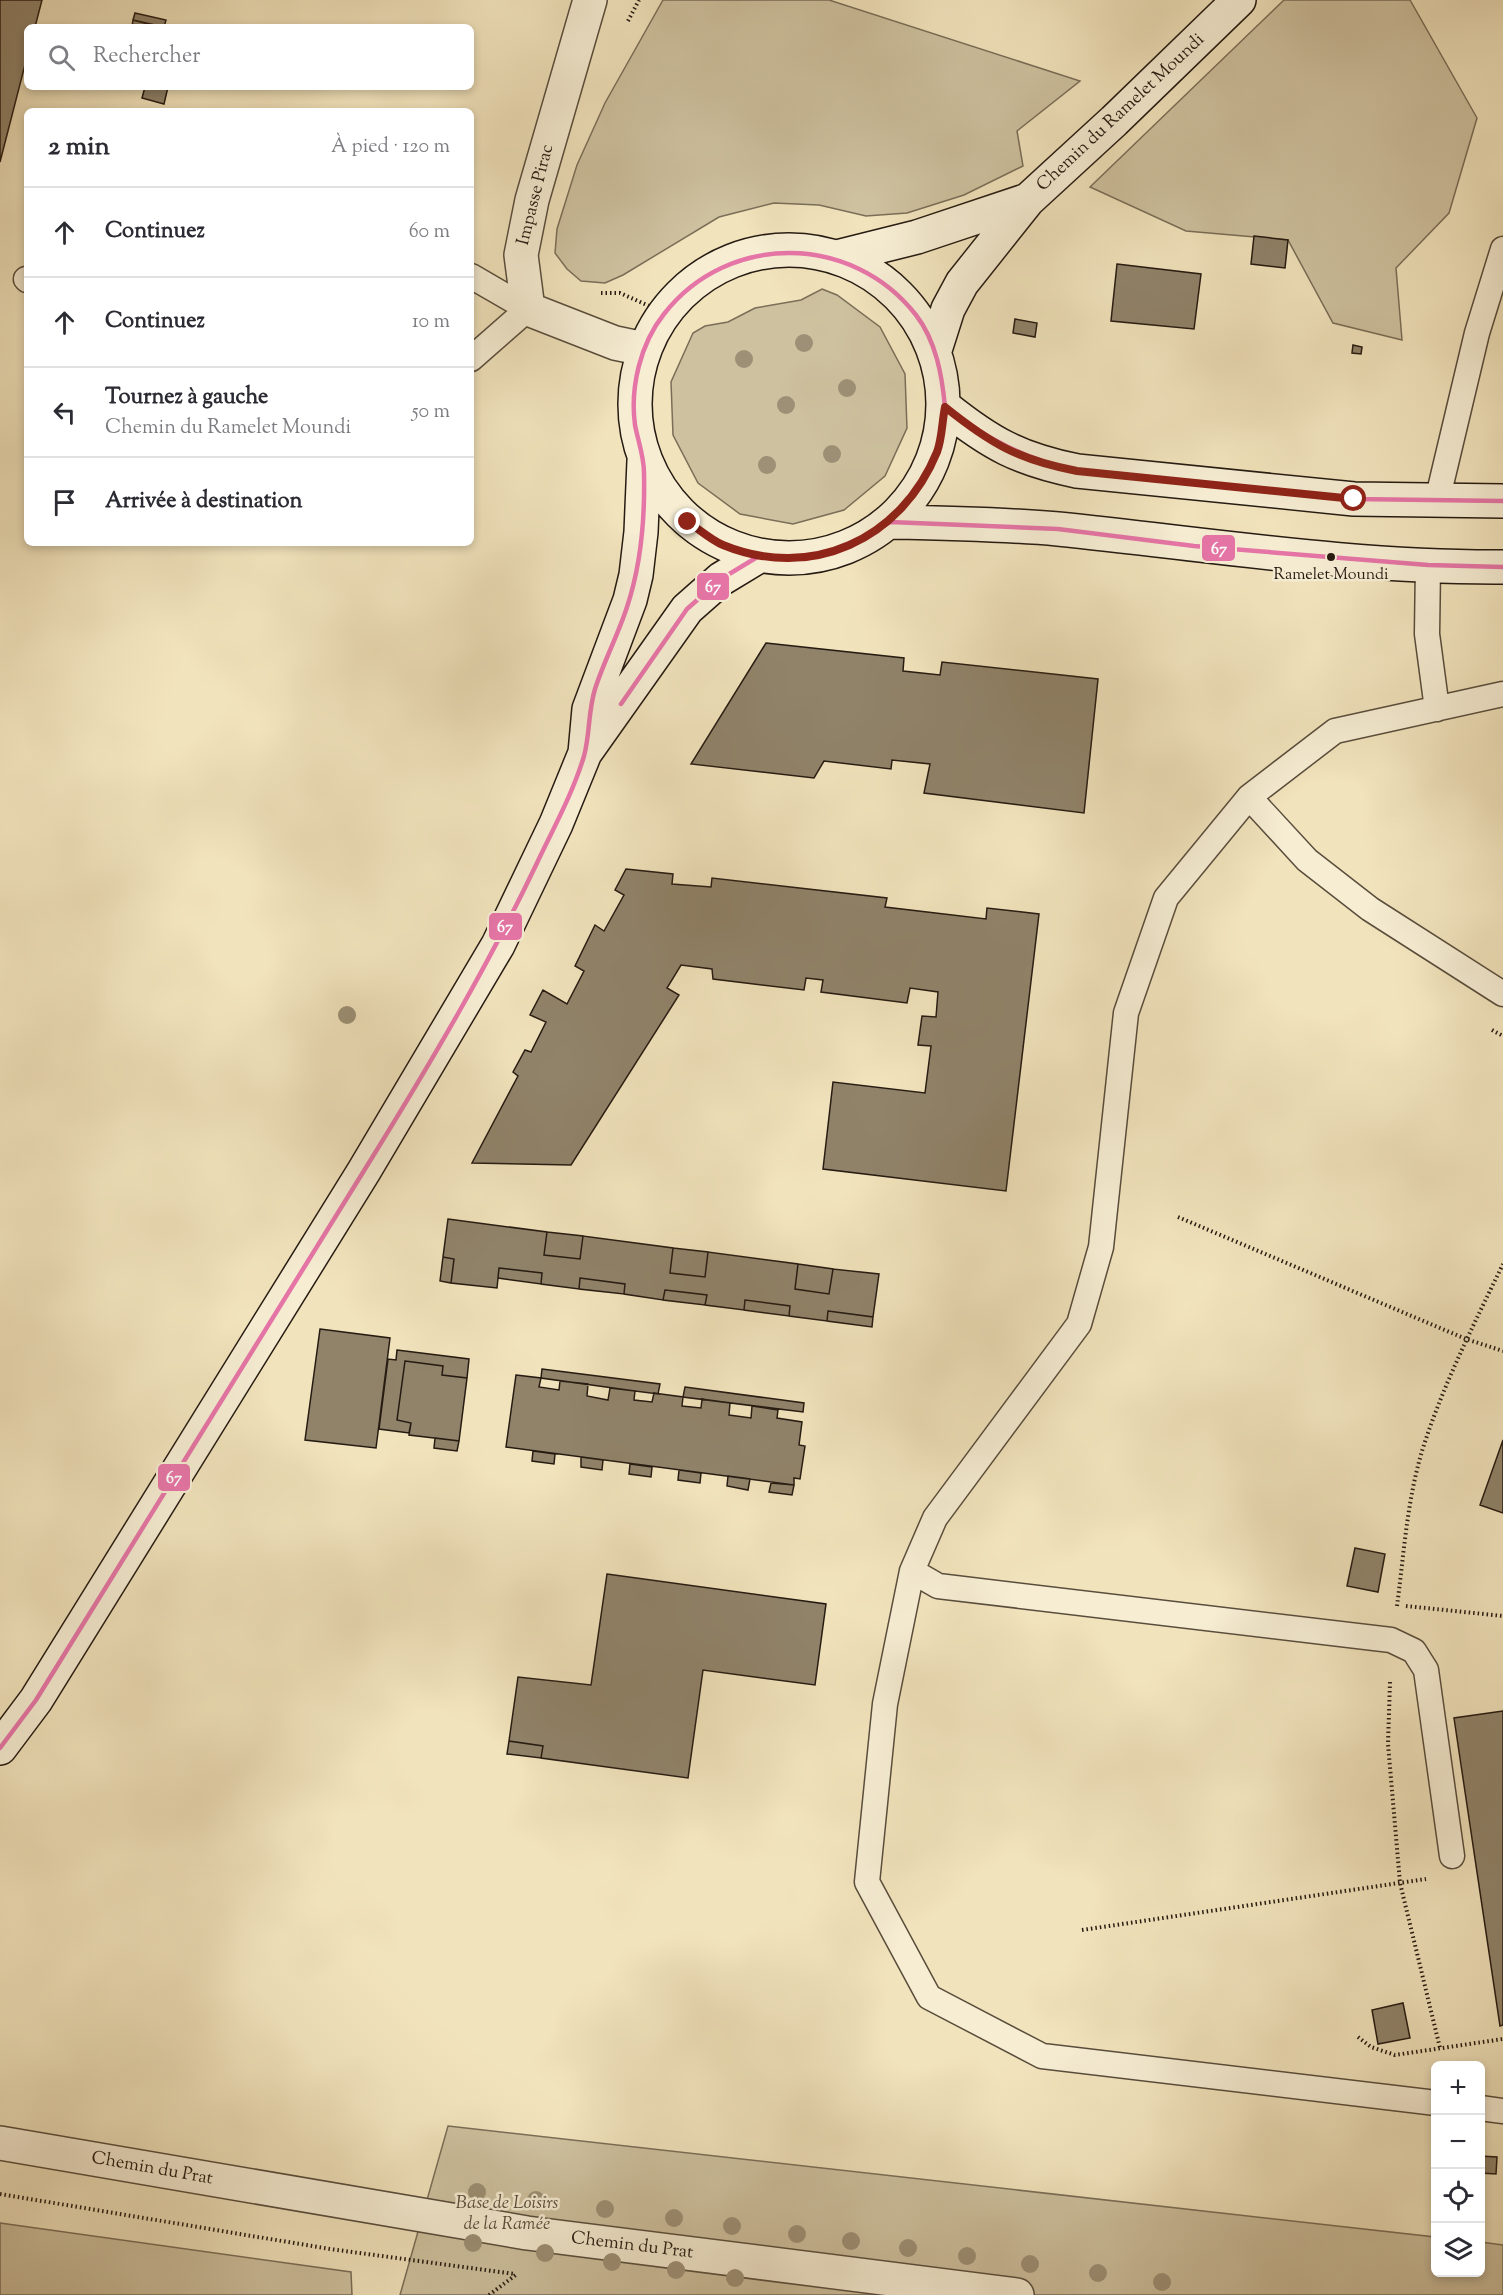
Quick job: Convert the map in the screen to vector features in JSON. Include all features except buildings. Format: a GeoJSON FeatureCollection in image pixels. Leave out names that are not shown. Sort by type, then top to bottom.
{"type":"FeatureCollection","features":[{"type":"Feature","properties":{"kind":"main road","name":"Impasse Pirac"},"geometry":{"type":"LineString","coordinates":[[528,309],[521,255],[532,200],[591,0]]}},
{"type":"Feature","properties":{"kind":"main road","name":"Chemin du Ramelet Moundi"},"geometry":{"type":"LineString","coordinates":[[935,350],[948,309],[962,283],[1028,200],[1114,121],[1239,0]]}},
{"type":"Feature","properties":{"kind":"main road","name":"Chemin du Ramelet Moundi"},"geometry":{"type":"LineString","coordinates":[[837,256],[917,237],[1028,200]]}},
{"type":"Feature","properties":{"kind":"main road","name":"Chemin du Ramelet Moundi"},"geometry":{"type":"LineString","coordinates":[[787,249],[837,256],[869,271],[897,292],[919,319],[935,350],[942,378],[945,407],[938,450],[918,489],[890,522],[850,546],[805,559],[759,556],[721,544],[688,522],[662,494],[644,459],[635,423],[635,386],[644,350],[665,312],[718,266],[752,254],[787,249]]}},
{"type":"Feature","properties":{"kind":"main road"},"geometry":{"type":"LineString","coordinates":[[528,309],[615,343],[644,350]]}},
{"type":"Feature","properties":{"kind":"main road"},"geometry":{"type":"LineString","coordinates":[[945,407],[982,437],[1037,463],[1077,471],[1354,499],[1503,501]]}},
{"type":"Feature","properties":{"kind":"main road","name":"Chemin du Ramelet Moundi"},"geometry":{"type":"LineString","coordinates":[[585,753],[589,710],[630,600],[636,575],[641,532],[644,459]]}},
{"type":"Feature","properties":{"kind":"main road"},"geometry":{"type":"LineString","coordinates":[[890,522],[969,523],[1058,529],[1194,546],[1428,565],[1503,567]]}},
{"type":"Feature","properties":{"kind":"main road","name":"Chemin du Ramelet Moundi"},"geometry":{"type":"LineString","coordinates":[[0,1748],[36,1700],[364,1171],[492,956],[556,824],[585,753],[687,609],[721,579],[759,556]]}},
{"type":"Feature","properties":{"kind":"main road","name":"Chemin du Prat"},"geometry":{"type":"LineString","coordinates":[[0,2143],[527,2233],[1017,2295]]}},
{"type":"Feature","properties":{"kind":"lane"},"geometry":{"type":"LineString","coordinates":[[1437,501],[1477,333],[1503,249]]}},
{"type":"Feature","properties":{"kind":"lane"},"geometry":{"type":"LineString","coordinates":[[474,278],[528,309],[474,356]]}},
{"type":"Feature","properties":{"kind":"lane"},"geometry":{"type":"LineString","coordinates":[[1428,565],[1427,634],[1437,709]]}},
{"type":"Feature","properties":{"kind":"lane"},"geometry":{"type":"LineString","coordinates":[[1431,2102],[1042,2056],[929,1997],[867,1882],[885,1704],[912,1571],[935,1518],[1079,1324],[1101,1247],[1126,1013],[1166,898],[1249,797],[1335,731],[1503,694]]}},
{"type":"Feature","properties":{"kind":"lane"},"geometry":{"type":"LineString","coordinates":[[1249,797],[1307,860],[1370,909],[1503,994]]}},
{"type":"Feature","properties":{"kind":"lane"},"geometry":{"type":"LineString","coordinates":[[912,1571],[938,1586],[1391,1641],[1414,1651],[1426,1670],[1452,1856]]}},
{"type":"Feature","properties":{"kind":"lane"},"geometry":{"type":"LineString","coordinates":[[1485,2109],[1503,2111]]}},
{"type":"Feature","properties":{"kind":"path"},"geometry":{"type":"LineString","coordinates":[[623,30],[639,0]]}},
{"type":"Feature","properties":{"kind":"path"},"geometry":{"type":"LineString","coordinates":[[597,293],[620,293],[665,312]]}},
{"type":"Feature","properties":{"kind":"path"},"geometry":{"type":"LineString","coordinates":[[1178,1217],[1466,1339],[1503,1351]]}},
{"type":"Feature","properties":{"kind":"path"},"geometry":{"type":"LineString","coordinates":[[1082,1930],[1433,1878]]}},
{"type":"Feature","properties":{"kind":"path"},"geometry":{"type":"LineString","coordinates":[[1358,2037],[1371,2047],[1395,2055],[1503,2039]]}},
{"type":"Feature","properties":{"kind":"path"},"geometry":{"type":"LineString","coordinates":[[0,2194],[330,2249],[528,2274]]}},
{"type":"Feature","properties":{"kind":"path"},"geometry":{"type":"LineString","coordinates":[[489,2295],[517,2274]]}},
{"type":"Feature","properties":{"kind":"green space"},"geometry":{"type":"Polygon","coordinates":[[[663,0],[829,0],[1080,81],[1017,131],[1023,166],[964,195],[907,213],[866,216],[819,205],[774,203],[719,217],[623,275],[605,283],[581,281],[567,269],[555,253],[557,229],[577,165],[605,103],[663,0]]]}},
{"type":"Feature","properties":{"kind":"green space"},"geometry":{"type":"Polygon","coordinates":[[[1284,0],[1410,0],[1477,118],[1449,213],[1396,268],[1402,340],[1333,323],[1288,240],[1186,231],[1090,187],[1284,0]]]}},
{"type":"Feature","properties":{"kind":"green space"},"geometry":{"type":"Polygon","coordinates":[[[822,289],[837,295],[880,327],[905,374],[907,428],[885,476],[844,510],[793,524],[740,514],[698,483],[673,435],[671,382],[693,333],[705,326],[728,322],[755,308],[801,300],[822,289]]]}},
{"type":"Feature","properties":{"kind":"green space","name":"Base de Loisirs de la Ramée"},"geometry":{"type":"Polygon","coordinates":[[[448,2126],[1431,2237],[1431,2277],[1485,2277],[1485,2243],[1503,2245],[1503,2295],[400,2295],[448,2126]]]}},
{"type":"Feature","properties":{"kind":"green space"},"geometry":{"type":"Polygon","coordinates":[[[0,2223],[351,2272],[352,2295],[0,2295],[0,2223]]]}},
{"type":"Feature","properties":{"kind":"transit line","name":"67"},"geometry":{"type":"LineString","coordinates":[[0,1748],[36,1700],[415,1088],[499,939],[562,811],[584,756],[595,689],[627,607],[639,558],[644,490],[643,461],[634,411],[639,367],[656,326],[664,314],[691,287],[721,268],[755,257],[790,253],[825,257],[859,269],[889,288],[923,325],[937,359],[945,407],[991,438],[1024,454],[1058,466],[1077,471],[1354,499],[1503,501]]}},
{"type":"Feature","properties":{"kind":"transit line","name":"67"},"geometry":{"type":"LineString","coordinates":[[621,704],[687,609],[721,579],[759,556],[805,559],[850,546],[890,522],[1058,529],[1194,546],[1428,565],[1503,567]]}},
{"type":"Feature","properties":{"kind":"place","name":"Ramelet Moundi"},"geometry":{"type":"Point","coordinates":[1331,557]}},
{"type":"Feature","properties":{"kind":"route"},"geometry":{"type":"LineString","coordinates":[[688,522],[721,544],[759,556],[805,559],[850,546],[890,522],[918,489],[938,450],[945,407],[982,437],[1037,463],[1077,471],[1180,483],[1354,499]]}}]}
